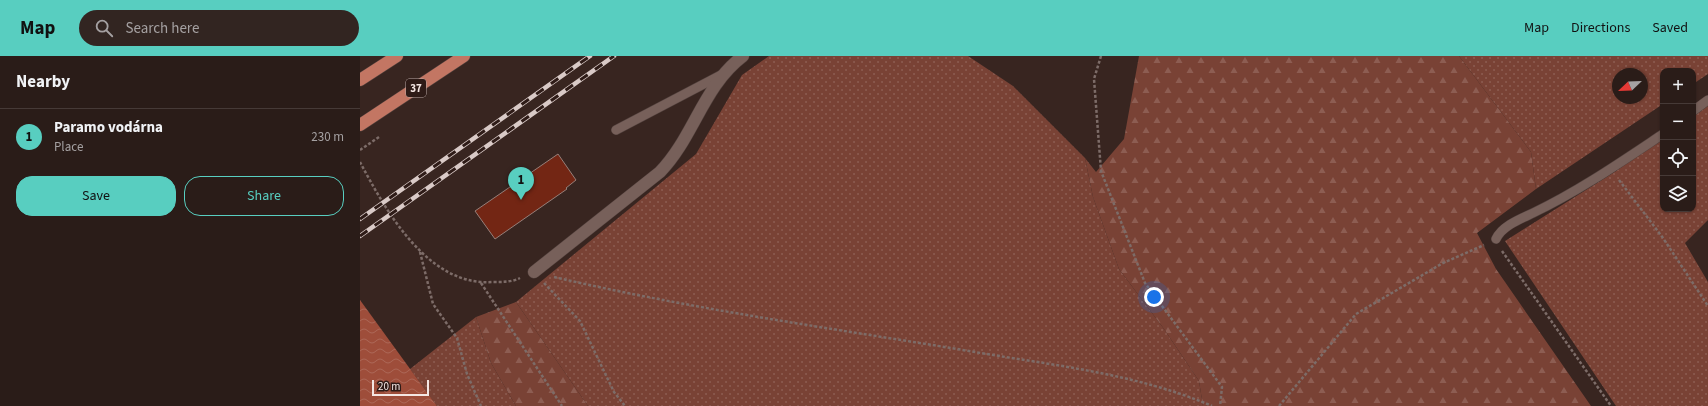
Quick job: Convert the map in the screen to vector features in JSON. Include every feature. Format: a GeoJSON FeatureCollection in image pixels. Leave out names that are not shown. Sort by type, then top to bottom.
{"type":"FeatureCollection","features":[{"type":"Feature","properties":{"kind":"main road"},"geometry":{"type":"LineString","coordinates":[[360,80],[397,56]]}},
{"type":"Feature","properties":{"kind":"main road","name":"37"},"geometry":{"type":"LineString","coordinates":[[364,123],[464,56]]}},
{"type":"Feature","properties":{"kind":"street"},"geometry":{"type":"LineString","coordinates":[[534,272],[648,182],[672,160],[721,75],[743,56]]}},
{"type":"Feature","properties":{"kind":"lane"},"geometry":{"type":"LineString","coordinates":[[616,130],[721,75]]}},
{"type":"Feature","properties":{"kind":"lane"},"geometry":{"type":"LineString","coordinates":[[1696,110],[1708,100]]}},
{"type":"Feature","properties":{"kind":"lane"},"geometry":{"type":"LineString","coordinates":[[1496,239],[1499,233],[1512,224],[1573,192],[1660,136]]}},
{"type":"Feature","properties":{"kind":"path"},"geometry":{"type":"LineString","coordinates":[[1101,56],[1094,79],[1101,171],[1145,283],[1222,387],[1220,406]]}},
{"type":"Feature","properties":{"kind":"path"},"geometry":{"type":"LineString","coordinates":[[360,150],[379,138]]}},
{"type":"Feature","properties":{"kind":"path"},"geometry":{"type":"LineString","coordinates":[[360,162],[390,215],[404,235],[420,251],[439,266],[460,277],[481,283],[514,281],[534,272],[634,296],[1100,373],[1183,394],[1212,406]]}},
{"type":"Feature","properties":{"kind":"path"},"geometry":{"type":"LineString","coordinates":[[1611,168],[1662,238],[1708,306]]}},
{"type":"Feature","properties":{"kind":"path"},"geometry":{"type":"LineString","coordinates":[[1279,406],[1356,314],[1444,263],[1496,239],[1503,253],[1611,406]]}},
{"type":"Feature","properties":{"kind":"path"},"geometry":{"type":"LineString","coordinates":[[420,251],[433,304],[457,338],[466,374],[480,406]]}},
{"type":"Feature","properties":{"kind":"path"},"geometry":{"type":"LineString","coordinates":[[534,272],[580,321],[614,392],[625,406]]}},
{"type":"Feature","properties":{"kind":"path"},"geometry":{"type":"LineString","coordinates":[[481,283],[562,406]]}},
{"type":"Feature","properties":{"kind":"green space"},"geometry":{"type":"Polygon","coordinates":[[[769,56],[968,56],[1013,86],[1085,158],[1093,197],[1119,269],[1164,329],[1199,381],[1203,406],[588,406],[516,302],[696,154],[742,75],[769,56]]]}},
{"type":"Feature","properties":{"kind":"green space"},"geometry":{"type":"Polygon","coordinates":[[[1139,56],[1459,56],[1531,152],[1536,189],[1477,233],[1496,269],[1591,406],[1203,406],[1199,381],[1164,329],[1119,269],[1093,197],[1085,158],[1096,172],[1124,139],[1139,56]]]}},
{"type":"Feature","properties":{"kind":"green space"},"geometry":{"type":"Polygon","coordinates":[[[1459,56],[1708,56],[1708,74],[1696,82],[1696,68],[1660,68],[1660,106],[1536,189],[1531,152],[1459,56]]]}},
{"type":"Feature","properties":{"kind":"green space"},"geometry":{"type":"Polygon","coordinates":[[[1708,104],[1708,220],[1685,243],[1708,282],[1708,406],[1616,406],[1505,241],[1616,171],[1660,139],[1660,212],[1696,212],[1696,113],[1708,104]]]}},
{"type":"Feature","properties":{"kind":"green space"},"geometry":{"type":"Polygon","coordinates":[[[516,302],[588,406],[516,406],[491,363],[476,317],[516,302]]]}},
{"type":"Feature","properties":{"kind":"green space"},"geometry":{"type":"Polygon","coordinates":[[[476,317],[491,363],[516,406],[437,406],[410,369],[476,317]]]}},
{"type":"Feature","properties":{"kind":"water"},"geometry":{"type":"Polygon","coordinates":[[[360,300],[437,406],[360,406],[360,300]]]}},
{"type":"Feature","properties":{"kind":"building"},"geometry":{"type":"Polygon","coordinates":[[[558,154],[576,180],[566,188],[567,189],[495,239],[475,211],[558,154]]]}},
{"type":"Feature","properties":{"kind":"railway"},"geometry":{"type":"LineString","coordinates":[[360,219],[590,56]]}},
{"type":"Feature","properties":{"kind":"railway"},"geometry":{"type":"LineString","coordinates":[[360,236],[614,56]]}},
{"type":"Feature","properties":{"kind":"place","name":"Paramo vodárna"},"geometry":{"type":"Point","coordinates":[521,200]}}]}
